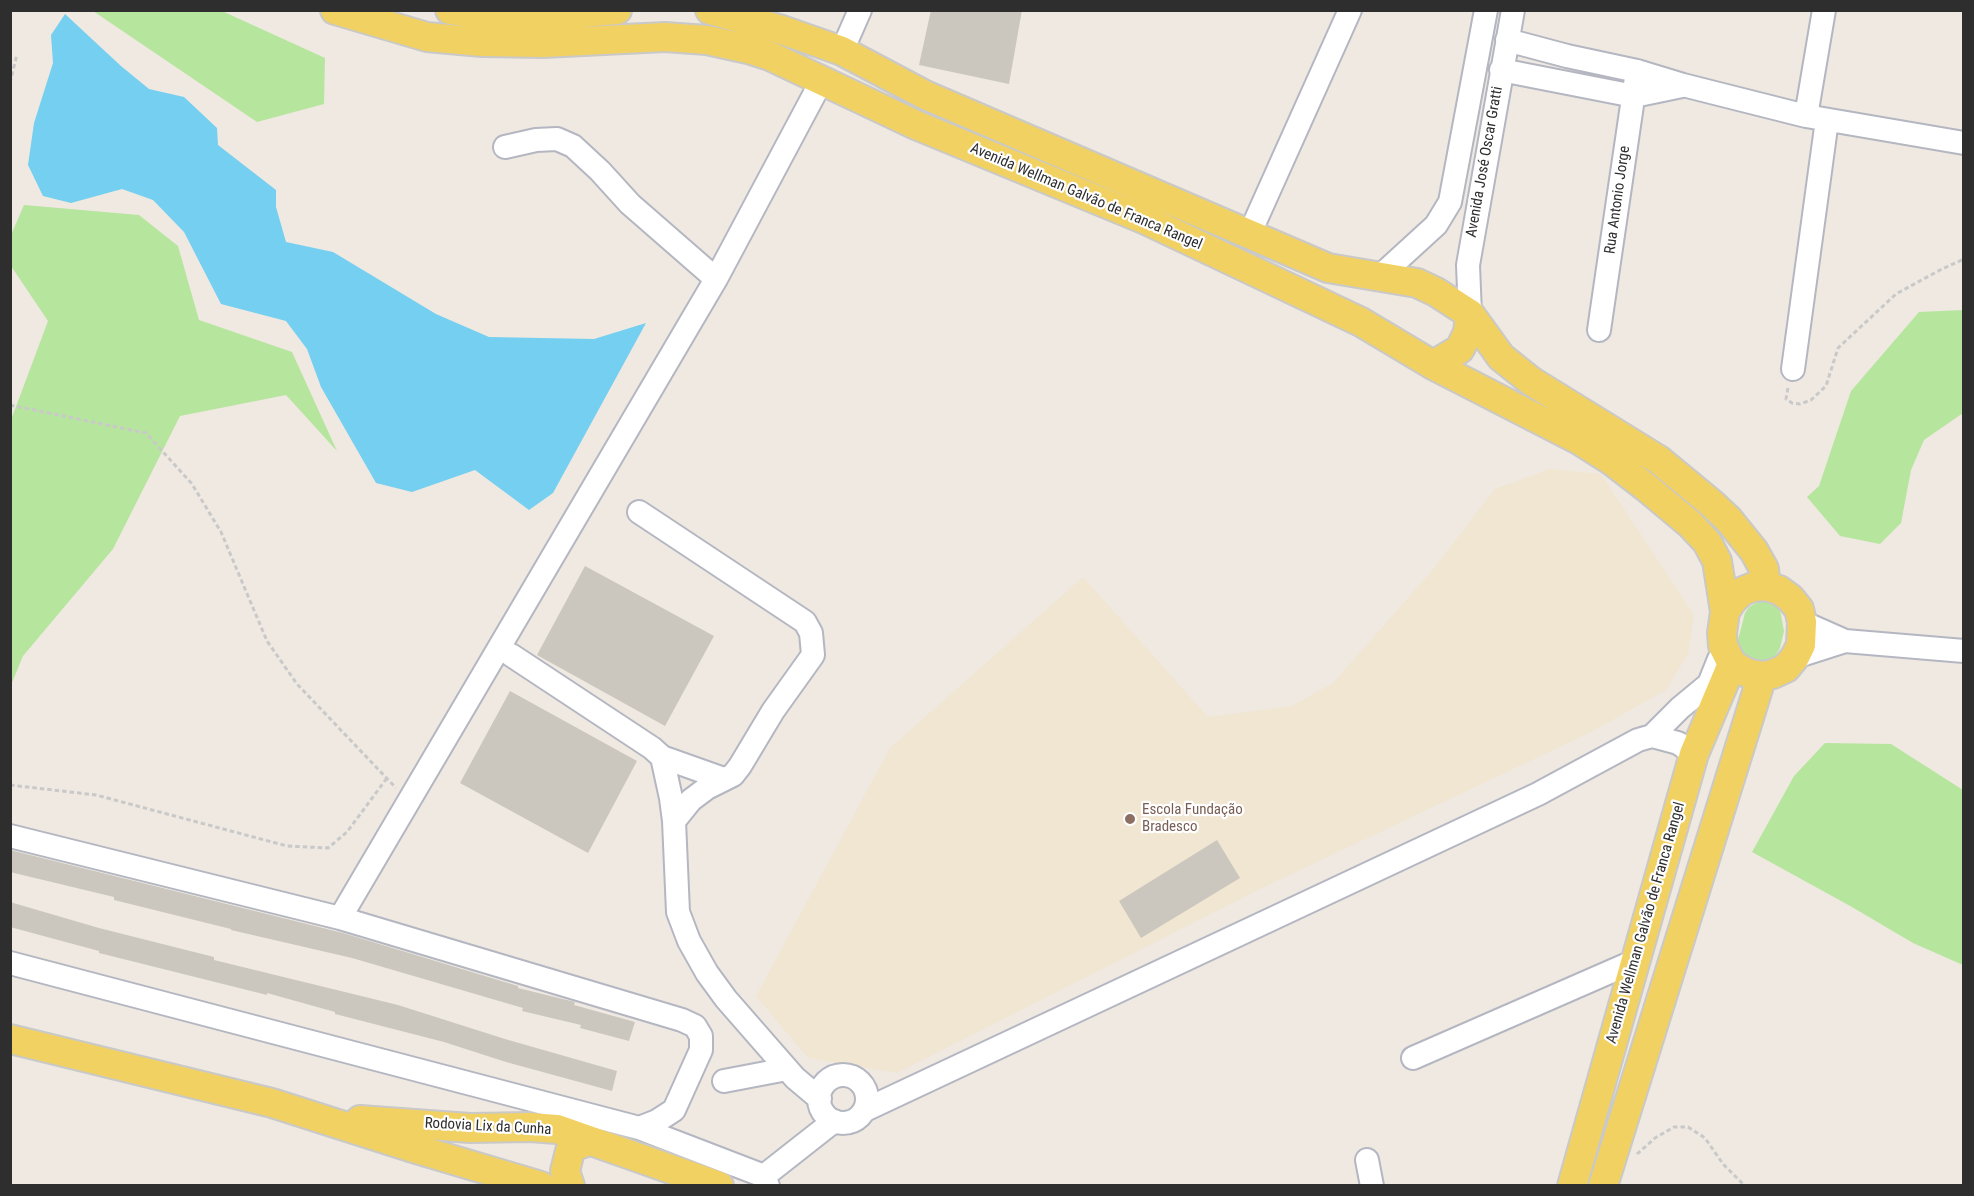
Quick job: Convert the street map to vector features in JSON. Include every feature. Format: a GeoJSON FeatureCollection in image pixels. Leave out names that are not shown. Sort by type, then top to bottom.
{"type":"FeatureCollection","features":[{"type":"Feature","properties":{"kind":"main road","name":"Avenida Wellman Galvão de Franca Rangel"},"geometry":{"type":"LineString","coordinates":[[335,10],[427,37],[482,42],[543,43],[665,37],[708,40],[770,56],[916,125],[1146,220],[1361,322],[1433,365],[1579,440],[1612,461],[1656,495],[1707,542],[1718,561],[1725,612]]}},
{"type":"Feature","properties":{"kind":"main road"},"geometry":{"type":"LineString","coordinates":[[450,10],[483,15],[544,16],[617,10]]}},
{"type":"Feature","properties":{"kind":"main road","name":"Avenida Wellman Galvão de Franca Rangel"},"geometry":{"type":"LineString","coordinates":[[710,10],[782,30],[842,51],[925,95],[1328,268],[1417,283],[1436,292],[1470,314],[1501,357],[1531,381],[1659,460],[1711,503],[1729,520],[1754,551],[1764,569],[1766,586]]}},
{"type":"Feature","properties":{"kind":"main road"},"geometry":{"type":"LineString","coordinates":[[1361,322],[1364,297],[1368,288],[1378,278]]}},
{"type":"Feature","properties":{"kind":"main road"},"geometry":{"type":"LineString","coordinates":[[1433,365],[1460,349],[1468,332],[1470,314]]}},
{"type":"Feature","properties":{"kind":"main road"},"geometry":{"type":"LineString","coordinates":[[1766,586],[1779,590],[1790,598],[1799,609],[1803,622],[1801,645],[1795,657],[1786,668],[1762,676],[1747,673],[1727,655],[1722,633],[1725,612],[1732,601],[1741,592],[1753,587],[1766,586]]}},
{"type":"Feature","properties":{"kind":"main road","name":"Avenida Wellman Galvão de Franca Rangel"},"geometry":{"type":"LineString","coordinates":[[1572,1185],[1694,754],[1727,655]]}},
{"type":"Feature","properties":{"kind":"main road"},"geometry":{"type":"LineString","coordinates":[[1603,1185],[1762,676]]}},
{"type":"Feature","properties":{"kind":"main road","name":"Rodovia Lix da Cunha"},"geometry":{"type":"LineString","coordinates":[[10,1039],[272,1103],[413,1149],[541,1185]]}},
{"type":"Feature","properties":{"kind":"main road","name":"Rodovia Lix da Cunha"},"geometry":{"type":"LineString","coordinates":[[319,1118],[470,1128],[557,1130],[689,1175],[720,1173]]}},
{"type":"Feature","properties":{"kind":"main road"},"geometry":{"type":"LineString","coordinates":[[570,1185],[565,1171],[570,1152],[575,1146],[589,1141]]}},
{"type":"Feature","properties":{"kind":"street"},"geometry":{"type":"LineString","coordinates":[[842,51],[860,10]]}},
{"type":"Feature","properties":{"kind":"street"},"geometry":{"type":"LineString","coordinates":[[1249,235],[1350,10]]}},
{"type":"Feature","properties":{"kind":"street","name":"Avenida José Oscar Gratti"},"geometry":{"type":"LineString","coordinates":[[1378,278],[1436,225],[1450,202],[1486,10]]}},
{"type":"Feature","properties":{"kind":"street","name":"Avenida José Oscar Gratti"},"geometry":{"type":"LineString","coordinates":[[1470,314],[1468,265],[1513,10]]}},
{"type":"Feature","properties":{"kind":"street"},"geometry":{"type":"LineString","coordinates":[[1793,369],[1824,10]]}},
{"type":"Feature","properties":{"kind":"street"},"geometry":{"type":"LineString","coordinates":[[1507,39],[1816,118],[1964,143]]}},
{"type":"Feature","properties":{"kind":"street"},"geometry":{"type":"LineString","coordinates":[[1501,70],[1634,96],[1683,85]]}},
{"type":"Feature","properties":{"kind":"street","name":"Rua Antonio Jorge"},"geometry":{"type":"LineString","coordinates":[[1599,330],[1637,71]]}},
{"type":"Feature","properties":{"kind":"street"},"geometry":{"type":"LineString","coordinates":[[340,918],[716,279],[822,80]]}},
{"type":"Feature","properties":{"kind":"street"},"geometry":{"type":"LineString","coordinates":[[505,147],[536,140],[557,139],[573,146],[630,204],[716,279]]}},
{"type":"Feature","properties":{"kind":"street"},"geometry":{"type":"LineString","coordinates":[[639,512],[805,622],[811,633],[813,655],[773,711],[740,766],[733,775],[707,788],[691,800],[674,821]]}},
{"type":"Feature","properties":{"kind":"street"},"geometry":{"type":"LineString","coordinates":[[1803,622],[1845,641],[1964,651]]}},
{"type":"Feature","properties":{"kind":"street"},"geometry":{"type":"LineString","coordinates":[[1795,657],[1845,641]]}},
{"type":"Feature","properties":{"kind":"street"},"geometry":{"type":"LineString","coordinates":[[511,655],[652,748],[662,757],[724,779]]}},
{"type":"Feature","properties":{"kind":"street"},"geometry":{"type":"LineString","coordinates":[[865,1110],[1530,798],[1638,740],[1652,736],[1680,708],[1709,684],[1718,666],[1727,655]]}},
{"type":"Feature","properties":{"kind":"street"},"geometry":{"type":"LineString","coordinates":[[1652,736],[1678,743],[1694,754]]}},
{"type":"Feature","properties":{"kind":"street"},"geometry":{"type":"LineString","coordinates":[[662,757],[674,821],[678,912],[689,941],[707,973],[726,999],[787,1069],[820,1099]]}},
{"type":"Feature","properties":{"kind":"street"},"geometry":{"type":"LineString","coordinates":[[10,836],[340,918],[682,1020],[695,1026],[701,1036],[701,1050],[678,1104],[667,1116],[639,1128]]}},
{"type":"Feature","properties":{"kind":"street"},"geometry":{"type":"LineString","coordinates":[[1413,1058],[1635,961]]}},
{"type":"Feature","properties":{"kind":"street"},"geometry":{"type":"LineString","coordinates":[[10,963],[639,1128],[720,1173],[766,1180],[834,1121]]}},
{"type":"Feature","properties":{"kind":"street"},"geometry":{"type":"LineString","coordinates":[[724,1081],[787,1069]]}},
{"type":"Feature","properties":{"kind":"street"},"geometry":{"type":"LineString","coordinates":[[840,1075],[856,1079],[867,1094],[865,1110],[853,1121],[845,1123],[834,1121],[821,1107],[821,1091],[826,1083],[840,1075]]}},
{"type":"Feature","properties":{"kind":"street"},"geometry":{"type":"LineString","coordinates":[[1367,1160],[1372,1185]]}},
{"type":"Feature","properties":{"kind":"path"},"geometry":{"type":"LineString","coordinates":[[10,83],[17,54]]}},
{"type":"Feature","properties":{"kind":"path"},"geometry":{"type":"LineString","coordinates":[[1793,369],[1786,399],[1800,404],[1812,400],[1826,386],[1838,348],[1846,340],[1896,294],[1964,259]]}},
{"type":"Feature","properties":{"kind":"path"},"geometry":{"type":"LineString","coordinates":[[10,405],[146,433],[192,484],[221,532],[267,641],[297,684],[409,802]]}},
{"type":"Feature","properties":{"kind":"path"},"geometry":{"type":"LineString","coordinates":[[10,785],[96,795],[287,846],[328,848],[347,832],[387,778]]}},
{"type":"Feature","properties":{"kind":"path"},"geometry":{"type":"LineString","coordinates":[[1630,1160],[1655,1138],[1674,1127],[1688,1126],[1705,1138],[1723,1164],[1745,1185]]}},
{"type":"Feature","properties":{"kind":"shaded area","name":"Escola Fundação Bradesco"},"geometry":{"type":"Polygon","coordinates":[[[1550,469],[1601,474],[1694,615],[1688,654],[1666,690],[1589,733],[1260,889],[897,1073],[808,1058],[756,996],[890,748],[1083,577],[1208,717],[1292,706],[1333,683],[1430,573],[1495,489],[1550,469]]]}},
{"type":"Feature","properties":{"kind":"green space"},"geometry":{"type":"Polygon","coordinates":[[[93,11],[222,11],[325,58],[324,104],[257,122],[93,11]]]}},
{"type":"Feature","properties":{"kind":"green space"},"geometry":{"type":"Polygon","coordinates":[[[24,205],[139,215],[178,246],[199,320],[292,352],[337,451],[286,395],[180,416],[113,549],[23,656],[11,685],[11,420],[48,321],[11,266],[11,235],[24,205]]]}},
{"type":"Feature","properties":{"kind":"green space"},"geometry":{"type":"Polygon","coordinates":[[[1963,310],[1963,413],[1924,440],[1911,470],[1901,523],[1880,544],[1840,536],[1807,497],[1819,486],[1851,391],[1919,312],[1963,310]]]}},
{"type":"Feature","properties":{"kind":"green space"},"geometry":{"type":"Polygon","coordinates":[[[1760,601],[1772,602],[1780,610],[1784,631],[1780,648],[1773,660],[1758,667],[1738,650],[1738,640],[1745,613],[1749,607],[1760,601]]]}},
{"type":"Feature","properties":{"kind":"green space"},"geometry":{"type":"Polygon","coordinates":[[[1825,743],[1891,744],[1963,790],[1963,965],[1913,943],[1752,852],[1794,776],[1825,743]]]}},
{"type":"Feature","properties":{"kind":"water"},"geometry":{"type":"Polygon","coordinates":[[[65,14],[149,89],[184,97],[217,128],[218,145],[276,190],[276,207],[286,242],[333,252],[436,314],[489,337],[594,339],[646,323],[553,493],[529,510],[475,470],[412,492],[376,483],[321,387],[307,349],[286,321],[221,304],[184,232],[153,200],[122,189],[71,203],[43,196],[28,165],[34,123],[53,63],[51,35],[65,14]]]}},
{"type":"Feature","properties":{"kind":"building"},"geometry":{"type":"Polygon","coordinates":[[[931,10],[1022,10],[1009,84],[919,65],[931,10]]]}},
{"type":"Feature","properties":{"kind":"building"},"geometry":{"type":"Polygon","coordinates":[[[585,566],[714,636],[665,726],[537,655],[585,566]]]}},
{"type":"Feature","properties":{"kind":"building"},"geometry":{"type":"Polygon","coordinates":[[[510,691],[637,761],[588,853],[460,783],[510,691]]]}},
{"type":"Feature","properties":{"kind":"building"},"geometry":{"type":"Polygon","coordinates":[[[1217,840],[1240,878],[1141,938],[1119,901],[1217,840]]]}},
{"type":"Feature","properties":{"kind":"building"},"geometry":{"type":"Polygon","coordinates":[[[10,850],[343,933],[635,1022],[629,1041],[580,1028],[581,1025],[522,1011],[523,1008],[352,958],[231,930],[114,900],[114,897],[10,872],[10,850]]]}},
{"type":"Feature","properties":{"kind":"building"},"geometry":{"type":"Polygon","coordinates":[[[10,902],[99,928],[214,957],[214,960],[398,1005],[617,1071],[612,1091],[267,993],[267,995],[99,953],[99,951],[10,927],[10,902]]]}},
{"type":"Feature","properties":{"kind":"place","name":"Escola Fundação Bradesco"},"geometry":{"type":"Point","coordinates":[1130,819]}}]}
